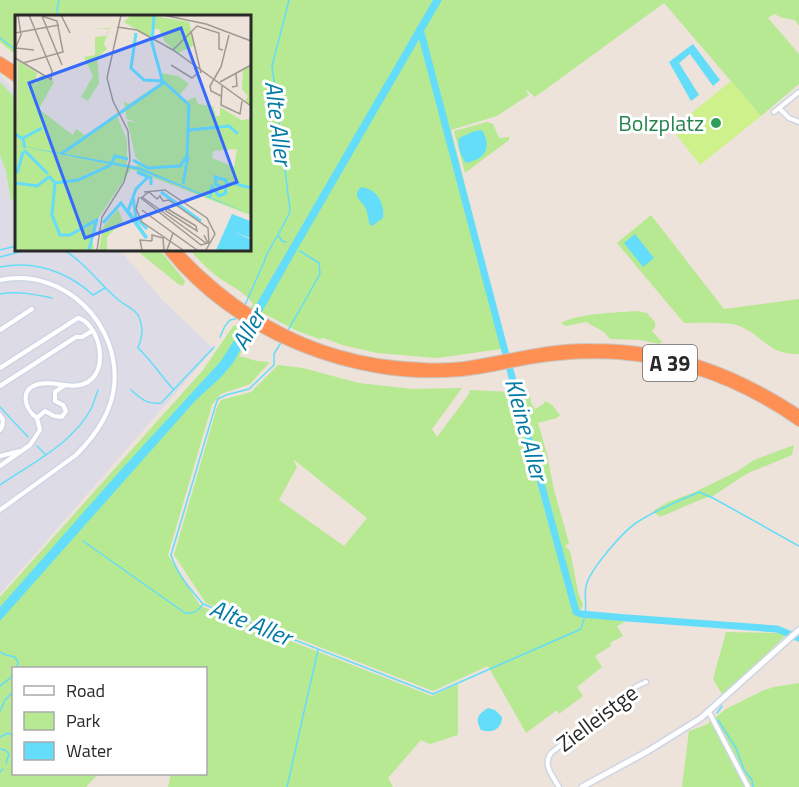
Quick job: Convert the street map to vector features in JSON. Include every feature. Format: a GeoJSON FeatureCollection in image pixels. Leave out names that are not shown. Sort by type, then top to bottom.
{"type":"FeatureCollection","features":[{"type":"Feature","properties":{"kind":"highway"},"geometry":{"type":"LineString","coordinates":[[0,61],[15,70]]}},
{"type":"Feature","properties":{"kind":"highway"},"geometry":{"type":"LineString","coordinates":[[0,67],[15,77]]}},
{"type":"Feature","properties":{"kind":"highway","name":"A 39"},"geometry":{"type":"LineString","coordinates":[[168,250],[210,292],[281,332],[323,352],[376,363],[439,368],[490,364],[557,350],[590,348],[639,351],[667,355],[740,380],[799,414]]}},
{"type":"Feature","properties":{"kind":"highway","name":"A 39"},"geometry":{"type":"LineString","coordinates":[[176,250],[234,307]]}},
{"type":"Feature","properties":{"kind":"highway","name":"A 39"},"geometry":{"type":"LineString","coordinates":[[528,357],[598,354],[666,362],[701,371],[737,386],[799,422]]}},
{"type":"Feature","properties":{"kind":"street"},"geometry":{"type":"LineString","coordinates":[[774,112],[799,92]]}},
{"type":"Feature","properties":{"kind":"street"},"geometry":{"type":"LineString","coordinates":[[779,108],[789,118],[799,122]]}},
{"type":"Feature","properties":{"kind":"street"},"geometry":{"type":"LineString","coordinates":[[0,280],[22,279],[40,282],[57,287],[77,299],[89,310],[106,336],[111,349],[114,373],[114,388],[108,408],[102,422],[86,445],[76,455],[0,510]]}},
{"type":"Feature","properties":{"kind":"street"},"geometry":{"type":"LineString","coordinates":[[0,330],[32,309]]}},
{"type":"Feature","properties":{"kind":"street"},"geometry":{"type":"LineString","coordinates":[[0,368],[78,318],[87,322],[101,355],[99,370],[86,383],[72,386],[37,384],[28,390],[25,402],[27,409],[37,418],[40,430],[30,446],[0,466]]}},
{"type":"Feature","properties":{"kind":"street"},"geometry":{"type":"LineString","coordinates":[[0,386],[76,337],[92,332]]}},
{"type":"Feature","properties":{"kind":"street"},"geometry":{"type":"LineString","coordinates":[[37,418],[45,411],[62,417],[66,411],[63,405],[55,401],[52,384]]}},
{"type":"Feature","properties":{"kind":"street"},"geometry":{"type":"LineString","coordinates":[[55,392],[65,385]]}},
{"type":"Feature","properties":{"kind":"street"},"geometry":{"type":"LineString","coordinates":[[0,416],[3,420],[0,430]]}},
{"type":"Feature","properties":{"kind":"street"},"geometry":{"type":"LineString","coordinates":[[0,456],[23,450]]}},
{"type":"Feature","properties":{"kind":"street"},"geometry":{"type":"LineString","coordinates":[[582,787],[648,751],[709,712],[798,631]]}},
{"type":"Feature","properties":{"kind":"street","name":"Zielleistge"},"geometry":{"type":"LineString","coordinates":[[559,787],[547,765],[551,753],[646,682]]}},
{"type":"Feature","properties":{"kind":"street"},"geometry":{"type":"LineString","coordinates":[[709,712],[748,787]]}},
{"type":"Feature","properties":{"kind":"shaded area"},"geometry":{"type":"Polygon","coordinates":[[[0,75],[15,92],[15,250],[120,250],[164,302],[214,349],[0,594],[0,75]]]}},
{"type":"Feature","properties":{"kind":"green space"},"geometry":{"type":"Polygon","coordinates":[[[0,0],[799,0],[799,26],[795,20],[774,14],[768,18],[799,54],[799,84],[761,116],[664,3],[535,97],[527,90],[529,95],[497,116],[451,130],[503,335],[498,335],[501,349],[437,358],[377,353],[342,345],[324,338],[319,339],[295,330],[263,313],[239,356],[270,362],[250,384],[221,394],[212,405],[168,555],[203,607],[432,696],[458,684],[458,735],[430,744],[421,740],[388,778],[393,787],[168,787],[171,775],[207,775],[207,667],[12,667],[12,775],[97,775],[86,787],[0,787],[0,597],[203,370],[234,325],[238,327],[253,304],[241,292],[210,271],[190,250],[250,250],[250,15],[15,15],[15,54],[0,42],[0,0]]]}},
{"type":"Feature","properties":{"kind":"green space","name":"Bolzplatz"},"geometry":{"type":"Polygon","coordinates":[[[731,81],[761,116],[700,165],[672,129],[731,81]]]}},
{"type":"Feature","properties":{"kind":"green space"},"geometry":{"type":"Polygon","coordinates":[[[0,82],[15,98],[15,201],[11,200],[6,171],[0,155],[0,82]]]}},
{"type":"Feature","properties":{"kind":"green space"},"geometry":{"type":"Polygon","coordinates":[[[487,122],[493,124],[499,138],[509,137],[509,140],[465,173],[454,131],[487,122]]]}},
{"type":"Feature","properties":{"kind":"green space"},"geometry":{"type":"Polygon","coordinates":[[[651,215],[724,309],[799,299],[799,354],[779,351],[736,325],[684,323],[617,243],[651,215]]]}},
{"type":"Feature","properties":{"kind":"green space"},"geometry":{"type":"Polygon","coordinates":[[[136,250],[160,250],[185,281],[183,286],[136,250]]]}},
{"type":"Feature","properties":{"kind":"green space"},"geometry":{"type":"Polygon","coordinates":[[[636,311],[647,313],[655,322],[652,331],[662,342],[659,344],[641,340],[610,339],[604,332],[586,322],[565,326],[561,323],[587,315],[636,311]]]}},
{"type":"Feature","properties":{"kind":"green space"},"geometry":{"type":"Polygon","coordinates":[[[278,365],[303,368],[359,383],[412,389],[462,388],[432,429],[437,437],[470,390],[512,392],[574,615],[584,614],[625,622],[617,626],[623,636],[610,643],[611,646],[595,656],[602,667],[577,687],[583,696],[559,714],[557,710],[526,733],[488,666],[433,691],[206,603],[174,555],[217,407],[221,400],[251,392],[278,365]],[[293,459],[297,467],[279,500],[344,546],[367,518],[293,459]]]}},
{"type":"Feature","properties":{"kind":"green space"},"geometry":{"type":"Polygon","coordinates":[[[519,395],[530,395],[535,409],[546,401],[560,415],[538,423],[569,543],[565,546],[570,551],[579,596],[583,604],[579,613],[519,395]]]}},
{"type":"Feature","properties":{"kind":"green space"},"geometry":{"type":"Polygon","coordinates":[[[794,445],[792,455],[746,474],[713,496],[660,517],[653,511],[738,471],[754,460],[794,445]]]}},
{"type":"Feature","properties":{"kind":"green space"},"geometry":{"type":"Polygon","coordinates":[[[726,632],[779,633],[785,636],[723,696],[713,679],[726,632]]]}},
{"type":"Feature","properties":{"kind":"green space"},"geometry":{"type":"Polygon","coordinates":[[[799,683],[799,787],[682,787],[689,731],[706,725],[726,709],[762,691],[799,683]]]}},
{"type":"Feature","properties":{"kind":"water","name":"Aller"},"geometry":{"type":"Polygon","coordinates":[[[433,0],[442,0],[233,363],[195,401],[0,621],[0,607],[221,361],[433,0]]]}},
{"type":"Feature","properties":{"kind":"water"},"geometry":{"type":"Polygon","coordinates":[[[693,44],[720,80],[713,86],[690,54],[679,63],[699,95],[691,101],[669,62],[693,44]]]}},
{"type":"Feature","properties":{"kind":"water"},"geometry":{"type":"Polygon","coordinates":[[[482,130],[487,142],[485,152],[478,159],[466,163],[460,151],[459,138],[482,130]]]}},
{"type":"Feature","properties":{"kind":"water"},"geometry":{"type":"Polygon","coordinates":[[[361,187],[376,194],[383,207],[383,218],[372,226],[366,209],[357,196],[361,187]]]}},
{"type":"Feature","properties":{"kind":"water"},"geometry":{"type":"Polygon","coordinates":[[[635,234],[654,258],[643,267],[624,243],[635,234]]]}},
{"type":"Feature","properties":{"kind":"water"},"geometry":{"type":"Polygon","coordinates":[[[488,708],[495,710],[502,717],[496,730],[481,730],[478,723],[479,715],[488,708]]]}},
{"type":"Feature","properties":{"kind":"waterway"},"geometry":{"type":"LineString","coordinates":[[58,15],[59,0]]}},
{"type":"Feature","properties":{"kind":"waterway","name":"Alte Aller"},"geometry":{"type":"LineString","coordinates":[[286,242],[282,241],[278,235],[290,210],[272,66],[289,0]]}},
{"type":"Feature","properties":{"kind":"waterway","name":"Kleine Aller"},"geometry":{"type":"LineString","coordinates":[[420,29],[576,612],[777,629],[799,638]]}},
{"type":"Feature","properties":{"kind":"waterway"},"geometry":{"type":"LineString","coordinates":[[0,38],[15,49]]}},
{"type":"Feature","properties":{"kind":"waterway","name":"Aller"},"geometry":{"type":"LineString","coordinates":[[245,305],[277,236]]}},
{"type":"Feature","properties":{"kind":"waterway"},"geometry":{"type":"LineString","coordinates":[[0,250],[15,246]]}},
{"type":"Feature","properties":{"kind":"waterway"},"geometry":{"type":"LineString","coordinates":[[0,257],[27,250]]}},
{"type":"Feature","properties":{"kind":"waterway"},"geometry":{"type":"LineString","coordinates":[[64,250],[78,260],[114,296],[138,315],[142,329],[138,348],[174,390]]}},
{"type":"Feature","properties":{"kind":"waterway","name":"Alte Aller"},"geometry":{"type":"LineString","coordinates":[[287,332],[320,274],[319,263],[300,251]]}},
{"type":"Feature","properties":{"kind":"waterway"},"geometry":{"type":"LineString","coordinates":[[0,267],[26,265],[50,270],[73,280],[93,295],[105,288]]}},
{"type":"Feature","properties":{"kind":"waterway"},"geometry":{"type":"LineString","coordinates":[[0,294],[26,293],[52,298]]}},
{"type":"Feature","properties":{"kind":"waterway","name":"Aller"},"geometry":{"type":"LineString","coordinates":[[220,337],[225,326],[237,316]]}},
{"type":"Feature","properties":{"kind":"waterway","name":"Alte Aller"},"geometry":{"type":"LineString","coordinates":[[282,341],[274,354],[274,365],[249,389],[226,395],[218,399],[216,404],[171,555],[180,575],[203,604],[433,694],[581,629],[584,619]]}},
{"type":"Feature","properties":{"kind":"waterway"},"geometry":{"type":"LineString","coordinates":[[131,390],[145,401],[161,403],[214,347]]}},
{"type":"Feature","properties":{"kind":"waterway"},"geometry":{"type":"LineString","coordinates":[[0,485],[51,451],[75,431],[92,407],[98,390]]}},
{"type":"Feature","properties":{"kind":"waterway"},"geometry":{"type":"LineString","coordinates":[[0,407],[28,437]]}},
{"type":"Feature","properties":{"kind":"waterway"},"geometry":{"type":"LineString","coordinates":[[37,446],[45,454]]}},
{"type":"Feature","properties":{"kind":"waterway"},"geometry":{"type":"LineString","coordinates":[[585,614],[585,589],[589,579],[617,541],[646,517],[699,492],[799,546]]}},
{"type":"Feature","properties":{"kind":"waterway"},"geometry":{"type":"LineString","coordinates":[[83,541],[185,613],[195,612],[202,605]]}},
{"type":"Feature","properties":{"kind":"waterway"},"geometry":{"type":"LineString","coordinates":[[287,787],[318,650]]}},
{"type":"Feature","properties":{"kind":"waterway"},"geometry":{"type":"LineString","coordinates":[[0,652],[15,657],[18,662],[17,667]]}},
{"type":"Feature","properties":{"kind":"waterway"},"geometry":{"type":"LineString","coordinates":[[0,686],[12,677]]}},
{"type":"Feature","properties":{"kind":"waterway"},"geometry":{"type":"LineString","coordinates":[[0,711],[5,700],[12,693]]}},
{"type":"Feature","properties":{"kind":"waterway"},"geometry":{"type":"LineString","coordinates":[[717,713],[722,706]]}},
{"type":"Feature","properties":{"kind":"waterway"},"geometry":{"type":"LineString","coordinates":[[718,720],[736,748],[744,770],[752,780],[753,787]]}},
{"type":"Feature","properties":{"kind":"waterway"},"geometry":{"type":"LineString","coordinates":[[0,737],[8,733],[12,735]]}},
{"type":"Feature","properties":{"kind":"waterway"},"geometry":{"type":"LineString","coordinates":[[0,749],[9,754],[6,763]]}},
{"type":"Feature","properties":{"kind":"waterway"},"geometry":{"type":"LineString","coordinates":[[0,772],[3,769]]}},
{"type":"Feature","properties":{"kind":"place","name":"Bolzplatz"},"geometry":{"type":"Point","coordinates":[716,123]}}]}
